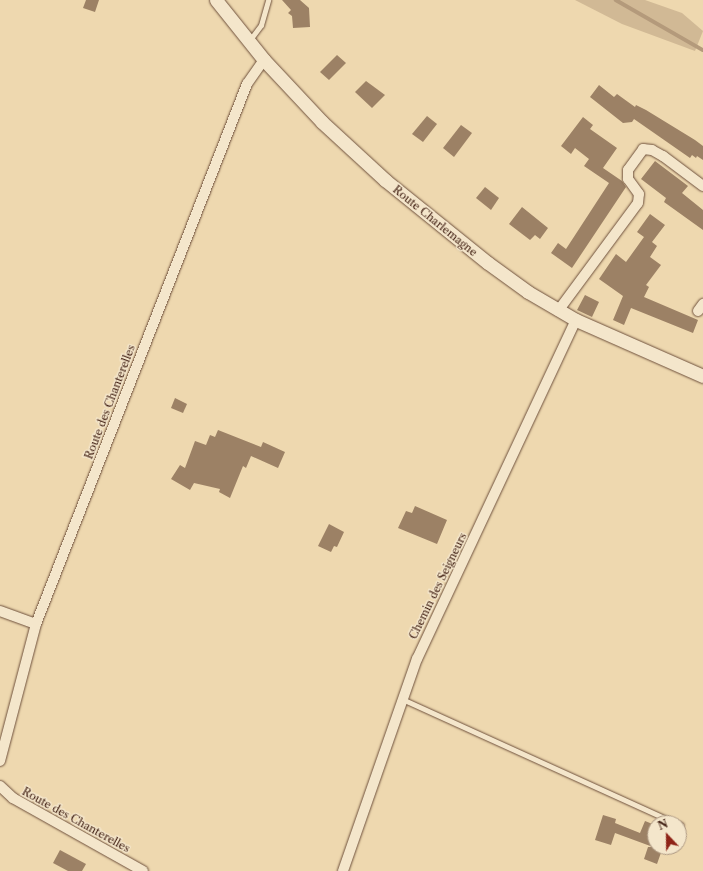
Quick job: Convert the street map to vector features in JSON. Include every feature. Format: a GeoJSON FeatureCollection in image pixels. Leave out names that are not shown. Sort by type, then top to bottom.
{"type":"FeatureCollection","features":[{"type":"Feature","properties":{"kind":"main road","name":"Route Charlemagne"},"geometry":{"type":"LineString","coordinates":[[216,0],[248,42],[308,108],[385,180],[508,278],[558,311],[703,376]]}},
{"type":"Feature","properties":{"kind":"street","name":"Route des Chanterelles"},"geometry":{"type":"LineString","coordinates":[[0,761],[36,624],[247,84],[264,60]]}},
{"type":"Feature","properties":{"kind":"street"},"geometry":{"type":"LineString","coordinates":[[558,311],[638,203],[639,194],[628,179],[628,170],[643,150],[652,150],[663,156],[703,186]]}},
{"type":"Feature","properties":{"kind":"street","name":"Chemin des Seigneurs"},"geometry":{"type":"LineString","coordinates":[[344,871],[417,659],[576,320]]}},
{"type":"Feature","properties":{"kind":"street"},"geometry":{"type":"LineString","coordinates":[[0,611],[36,624]]}},
{"type":"Feature","properties":{"kind":"street","name":"Route des Chanterelles"},"geometry":{"type":"LineString","coordinates":[[0,786],[13,798],[143,871]]}},
{"type":"Feature","properties":{"kind":"lane"},"geometry":{"type":"LineString","coordinates":[[248,42],[261,25],[268,0]]}},
{"type":"Feature","properties":{"kind":"lane"},"geometry":{"type":"LineString","coordinates":[[402,699],[658,815]]}},
{"type":"Feature","properties":{"kind":"shaded area"},"geometry":{"type":"Polygon","coordinates":[[[575,0],[645,0],[682,13],[703,31],[695,51],[622,24],[575,0]]]}},
{"type":"Feature","properties":{"kind":"building"},"geometry":{"type":"Polygon","coordinates":[[[86,0],[99,0],[95,12],[83,8],[86,0]]]}},
{"type":"Feature","properties":{"kind":"building"},"geometry":{"type":"Polygon","coordinates":[[[282,0],[300,0],[309,8],[310,27],[293,28],[292,16],[288,13],[291,10],[282,0]]]}},
{"type":"Feature","properties":{"kind":"building"},"geometry":{"type":"Polygon","coordinates":[[[337,55],[346,63],[329,80],[320,72],[337,55]]]}},
{"type":"Feature","properties":{"kind":"building"},"geometry":{"type":"Polygon","coordinates":[[[366,81],[385,95],[372,108],[355,92],[366,81]]]}},
{"type":"Feature","properties":{"kind":"building"},"geometry":{"type":"Polygon","coordinates":[[[599,85],[614,97],[617,94],[635,107],[636,105],[646,110],[695,140],[703,146],[703,160],[692,155],[690,158],[634,119],[632,122],[623,123],[590,97],[599,85]]]}},
{"type":"Feature","properties":{"kind":"building"},"geometry":{"type":"Polygon","coordinates":[[[427,116],[437,124],[423,142],[412,134],[427,116]]]}},
{"type":"Feature","properties":{"kind":"building"},"geometry":{"type":"Polygon","coordinates":[[[583,117],[593,125],[590,129],[617,148],[603,168],[622,181],[626,187],[572,268],[551,253],[558,243],[566,249],[609,183],[584,166],[589,159],[575,148],[571,154],[561,146],[583,117]]]}},
{"type":"Feature","properties":{"kind":"building"},"geometry":{"type":"Polygon","coordinates":[[[461,125],[472,133],[454,157],[443,148],[461,125]]]}},
{"type":"Feature","properties":{"kind":"building"},"geometry":{"type":"Polygon","coordinates":[[[655,161],[688,186],[682,193],[703,210],[703,230],[664,202],[666,198],[641,179],[655,161]]]}},
{"type":"Feature","properties":{"kind":"building"},"geometry":{"type":"Polygon","coordinates":[[[485,187],[499,198],[491,210],[476,198],[485,187]]]}},
{"type":"Feature","properties":{"kind":"building"},"geometry":{"type":"Polygon","coordinates":[[[522,207],[548,228],[540,239],[535,235],[530,240],[509,224],[522,207]]]}},
{"type":"Feature","properties":{"kind":"building"},"geometry":{"type":"Polygon","coordinates":[[[650,214],[665,225],[652,242],[657,246],[650,257],[661,265],[646,285],[649,287],[644,297],[698,320],[693,333],[631,308],[624,325],[613,320],[623,296],[599,279],[616,254],[626,262],[644,237],[637,232],[650,214]]]}},
{"type":"Feature","properties":{"kind":"building"},"geometry":{"type":"Polygon","coordinates":[[[585,295],[599,302],[592,317],[577,310],[585,295]]]}},
{"type":"Feature","properties":{"kind":"building"},"geometry":{"type":"Polygon","coordinates":[[[175,398],[187,404],[183,413],[171,408],[175,398]]]}},
{"type":"Feature","properties":{"kind":"building"},"geometry":{"type":"Polygon","coordinates":[[[218,430],[261,447],[263,442],[285,452],[278,468],[251,456],[246,468],[243,466],[230,498],[219,492],[220,489],[194,483],[190,490],[171,479],[180,465],[185,468],[195,441],[206,445],[210,435],[215,437],[218,430]]]}},
{"type":"Feature","properties":{"kind":"building"},"geometry":{"type":"Polygon","coordinates":[[[415,506],[447,520],[437,544],[398,528],[406,511],[412,513],[415,506]]]}},
{"type":"Feature","properties":{"kind":"building"},"geometry":{"type":"Polygon","coordinates":[[[329,524],[344,532],[337,547],[334,546],[331,552],[318,546],[329,524]]]}},
{"type":"Feature","properties":{"kind":"building"},"geometry":{"type":"Polygon","coordinates":[[[603,815],[616,819],[615,823],[640,833],[645,821],[647,822],[647,845],[615,833],[611,845],[595,840],[603,815]]]}},
{"type":"Feature","properties":{"kind":"building"},"geometry":{"type":"Polygon","coordinates":[[[60,850],[86,864],[82,871],[68,871],[53,863],[60,850]]]}},
{"type":"Feature","properties":{"kind":"building"},"geometry":{"type":"Polygon","coordinates":[[[647,850],[647,855],[660,855],[657,864],[644,859],[647,850]]]}},
{"type":"Feature","properties":{"kind":"waterway"},"geometry":{"type":"LineString","coordinates":[[616,0],[703,50]]}}]}
